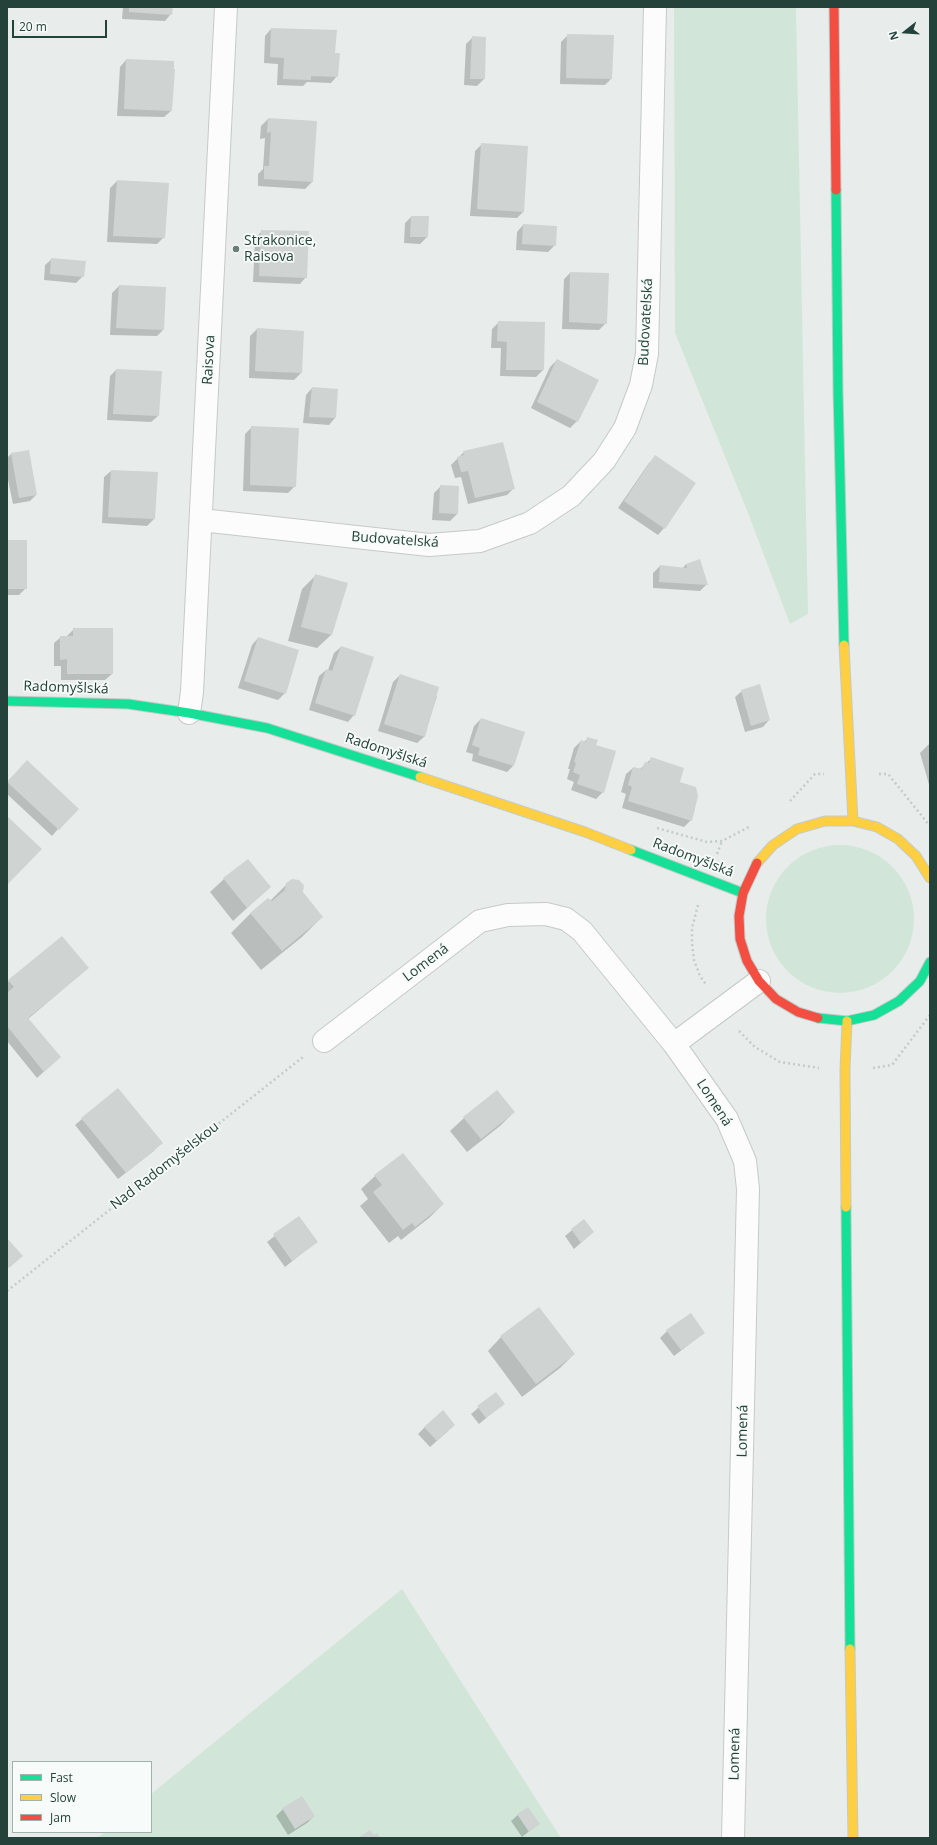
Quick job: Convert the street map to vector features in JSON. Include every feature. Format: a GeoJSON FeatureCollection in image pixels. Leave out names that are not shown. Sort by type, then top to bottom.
{"type":"FeatureCollection","features":[{"type":"Feature","properties":{"kind":"main road"},"geometry":{"type":"LineString","coordinates":[[834,7],[838,406],[843,624],[853,821]]}},
{"type":"Feature","properties":{"kind":"main road","name":"Radomyšlská"},"geometry":{"type":"LineString","coordinates":[[7,700],[128,704],[189,713],[267,728],[447,785],[585,832],[743,893]]}},
{"type":"Feature","properties":{"kind":"main road"},"geometry":{"type":"LineString","coordinates":[[930,878],[916,856],[898,839],[877,827],[853,821],[825,821],[797,829],[773,844],[755,866],[743,893],[739,916],[740,939],[747,961],[759,981],[776,999],[798,1012],[822,1019],[847,1021],[874,1015],[899,1001],[920,981],[930,962]]}},
{"type":"Feature","properties":{"kind":"main road"},"geometry":{"type":"LineString","coordinates":[[847,1021],[845,1070],[846,1338],[853,1838]]}},
{"type":"Feature","properties":{"kind":"street","name":"Raisova"},"geometry":{"type":"LineString","coordinates":[[189,713],[192,692],[226,7]]}},
{"type":"Feature","properties":{"kind":"street","name":"Budovatelská"},"geometry":{"type":"LineString","coordinates":[[201,520],[429,545],[480,541],[530,523],[570,496],[604,461],[625,428],[641,385],[647,354],[655,7]]}},
{"type":"Feature","properties":{"kind":"street","name":"Lomená"},"geometry":{"type":"LineString","coordinates":[[324,1041],[480,922],[508,915],[546,914],[566,919],[582,931],[674,1044],[727,1119],[745,1161],[748,1189],[733,1838]]}},
{"type":"Feature","properties":{"kind":"street"},"geometry":{"type":"LineString","coordinates":[[674,1044],[759,981]]}},
{"type":"Feature","properties":{"kind":"path"},"geometry":{"type":"LineString","coordinates":[[787,804],[816,774],[888,774],[930,826]]}},
{"type":"Feature","properties":{"kind":"path"},"geometry":{"type":"LineString","coordinates":[[655,828],[707,842],[722,841],[753,825]]}},
{"type":"Feature","properties":{"kind":"path","name":"Nad Radomyšelskou"},"geometry":{"type":"LineString","coordinates":[[7,1291],[324,1041]]}},
{"type":"Feature","properties":{"kind":"green space"},"geometry":{"type":"Polygon","coordinates":[[[674,7],[796,7],[808,614],[790,624],[748,513],[675,333],[674,7]]]}},
{"type":"Feature","properties":{"kind":"green space"},"geometry":{"type":"Polygon","coordinates":[[[840,845],[854,847],[875,854],[887,862],[897,872],[908,891],[914,919],[912,933],[905,954],[897,966],[887,976],[868,987],[840,993],[826,991],[805,984],[793,976],[783,966],[772,947],[766,919],[768,905],[775,884],[783,872],[793,862],[812,851],[840,845]]]}},
{"type":"Feature","properties":{"kind":"green space"},"geometry":{"type":"Polygon","coordinates":[[[402,1589],[561,1838],[97,1838],[104,1833],[152,1833],[152,1793],[402,1589]]]}},
{"type":"Feature","properties":{"kind":"building"},"geometry":{"type":"Polygon","coordinates":[[[129,7],[173,7],[172,15],[129,12],[129,7]]]}},
{"type":"Feature","properties":{"kind":"building"},"geometry":{"type":"Polygon","coordinates":[[[271,28],[337,30],[335,53],[340,53],[338,77],[311,76],[311,80],[283,79],[284,58],[270,57],[271,28]]]}},
{"type":"Feature","properties":{"kind":"building"},"geometry":{"type":"Polygon","coordinates":[[[567,34],[614,35],[612,79],[566,78],[567,34]]]}},
{"type":"Feature","properties":{"kind":"building"},"geometry":{"type":"Polygon","coordinates":[[[472,36],[486,37],[485,79],[470,79],[472,36]]]}},
{"type":"Feature","properties":{"kind":"building"},"geometry":{"type":"Polygon","coordinates":[[[126,59],[174,61],[175,69],[172,111],[124,109],[126,59]]]}},
{"type":"Feature","properties":{"kind":"building"},"geometry":{"type":"Polygon","coordinates":[[[268,118],[317,121],[313,182],[264,179],[264,166],[269,166],[271,132],[267,133],[268,118]]]}},
{"type":"Feature","properties":{"kind":"building"},"geometry":{"type":"Polygon","coordinates":[[[481,143],[528,146],[524,212],[477,209],[481,143]]]}},
{"type":"Feature","properties":{"kind":"building"},"geometry":{"type":"Polygon","coordinates":[[[117,180],[169,183],[165,238],[113,236],[117,180]]]}},
{"type":"Feature","properties":{"kind":"building"},"geometry":{"type":"Polygon","coordinates":[[[411,216],[429,216],[428,237],[410,237],[411,216]]]}},
{"type":"Feature","properties":{"kind":"building"},"geometry":{"type":"Polygon","coordinates":[[[523,224],[557,226],[556,246],[522,244],[523,224]]]}},
{"type":"Feature","properties":{"kind":"building"},"geometry":{"type":"Polygon","coordinates":[[[261,230],[309,231],[307,278],[259,276],[261,230]]]}},
{"type":"Feature","properties":{"kind":"building"},"geometry":{"type":"Polygon","coordinates":[[[51,258],[86,261],[84,277],[50,274],[51,258]]]}},
{"type":"Feature","properties":{"kind":"building"},"geometry":{"type":"Polygon","coordinates":[[[570,272],[609,273],[607,324],[569,322],[570,272]]]}},
{"type":"Feature","properties":{"kind":"building"},"geometry":{"type":"Polygon","coordinates":[[[119,285],[166,287],[164,330],[116,328],[119,285]]]}},
{"type":"Feature","properties":{"kind":"building"},"geometry":{"type":"Polygon","coordinates":[[[498,321],[545,322],[544,370],[506,370],[507,342],[497,341],[498,321]]]}},
{"type":"Feature","properties":{"kind":"building"},"geometry":{"type":"Polygon","coordinates":[[[257,328],[304,331],[302,373],[255,371],[257,328]]]}},
{"type":"Feature","properties":{"kind":"building"},"geometry":{"type":"Polygon","coordinates":[[[557,359],[599,380],[578,422],[537,402],[557,359]]]}},
{"type":"Feature","properties":{"kind":"building"},"geometry":{"type":"Polygon","coordinates":[[[116,369],[162,371],[159,416],[113,414],[116,369]]]}},
{"type":"Feature","properties":{"kind":"building"},"geometry":{"type":"Polygon","coordinates":[[[312,387],[338,389],[336,418],[309,417],[312,387]]]}},
{"type":"Feature","properties":{"kind":"building"},"geometry":{"type":"Polygon","coordinates":[[[251,426],[299,428],[296,487],[250,485],[251,426]]]}},
{"type":"Feature","properties":{"kind":"building"},"geometry":{"type":"Polygon","coordinates":[[[503,442],[515,489],[475,498],[468,471],[461,472],[457,457],[464,455],[463,451],[503,442]]]}},
{"type":"Feature","properties":{"kind":"building"},"geometry":{"type":"Polygon","coordinates":[[[29,450],[37,495],[19,498],[11,453],[29,450]]]}},
{"type":"Feature","properties":{"kind":"building"},"geometry":{"type":"Polygon","coordinates":[[[655,455],[696,483],[665,529],[624,501],[655,455]]]}},
{"type":"Feature","properties":{"kind":"building"},"geometry":{"type":"Polygon","coordinates":[[[111,470],[158,472],[155,519],[108,517],[111,470]]]}},
{"type":"Feature","properties":{"kind":"building"},"geometry":{"type":"Polygon","coordinates":[[[440,485],[459,486],[458,514],[439,513],[440,485]]]}},
{"type":"Feature","properties":{"kind":"building"},"geometry":{"type":"Polygon","coordinates":[[[7,540],[27,540],[27,589],[7,589],[7,540]]]}},
{"type":"Feature","properties":{"kind":"building"},"geometry":{"type":"Polygon","coordinates":[[[700,559],[708,585],[659,582],[660,565],[687,568],[686,564],[700,559]]]}},
{"type":"Feature","properties":{"kind":"building"},"geometry":{"type":"Polygon","coordinates":[[[315,574],[348,583],[332,635],[301,627],[315,574]]]}},
{"type":"Feature","properties":{"kind":"building"},"geometry":{"type":"Polygon","coordinates":[[[73,628],[113,628],[113,674],[67,674],[67,659],[60,660],[60,636],[73,636],[73,628]]]}},
{"type":"Feature","properties":{"kind":"building"},"geometry":{"type":"Polygon","coordinates":[[[258,637],[299,650],[286,694],[244,681],[258,637]]]}},
{"type":"Feature","properties":{"kind":"building"},"geometry":{"type":"Polygon","coordinates":[[[341,646],[374,657],[355,716],[315,703],[326,669],[332,671],[341,646]]]}},
{"type":"Feature","properties":{"kind":"building"},"geometry":{"type":"Polygon","coordinates":[[[400,674],[439,687],[425,737],[384,724],[400,674]]]}},
{"type":"Feature","properties":{"kind":"building"},"geometry":{"type":"Polygon","coordinates":[[[760,684],[770,720],[751,726],[741,690],[760,684]]]}},
{"type":"Feature","properties":{"kind":"building"},"geometry":{"type":"Polygon","coordinates":[[[481,718],[525,732],[514,766],[478,755],[480,748],[472,745],[481,718]]]}},
{"type":"Feature","properties":{"kind":"building"},"geometry":{"type":"Polygon","coordinates":[[[587,737],[598,740],[596,745],[616,751],[604,793],[577,784],[580,775],[573,772],[576,763],[574,762],[581,740],[586,742],[587,737]]]}},
{"type":"Feature","properties":{"kind":"building"},"geometry":{"type":"Polygon","coordinates":[[[651,757],[684,768],[680,782],[696,787],[698,796],[692,821],[628,801],[632,787],[628,785],[633,767],[642,769],[645,762],[649,763],[651,757]]]}},
{"type":"Feature","properties":{"kind":"building"},"geometry":{"type":"Polygon","coordinates":[[[27,760],[79,809],[59,830],[7,782],[27,760]]]}},
{"type":"Feature","properties":{"kind":"building"},"geometry":{"type":"Polygon","coordinates":[[[7,816],[42,849],[7,885],[7,816]]]}},
{"type":"Feature","properties":{"kind":"building"},"geometry":{"type":"Polygon","coordinates":[[[248,859],[271,887],[247,908],[223,878],[248,859]]]}},
{"type":"Feature","properties":{"kind":"building"},"geometry":{"type":"Polygon","coordinates":[[[292,879],[299,880],[304,885],[303,892],[323,917],[282,951],[250,913],[268,898],[272,901],[285,890],[286,883],[292,879]]]}},
{"type":"Feature","properties":{"kind":"building"},"geometry":{"type":"Polygon","coordinates":[[[62,936],[89,968],[28,1018],[61,1057],[44,1072],[7,1026],[7,993],[14,987],[8,980],[62,936]]]}},
{"type":"Feature","properties":{"kind":"building"},"geometry":{"type":"Polygon","coordinates":[[[118,1088],[163,1143],[126,1173],[81,1118],[118,1088]]]}},
{"type":"Feature","properties":{"kind":"building"},"geometry":{"type":"Polygon","coordinates":[[[497,1090],[515,1112],[481,1139],[463,1117],[497,1090]]]}},
{"type":"Feature","properties":{"kind":"building"},"geometry":{"type":"Polygon","coordinates":[[[403,1153],[444,1204],[415,1227],[412,1223],[403,1230],[373,1192],[382,1185],[374,1175],[403,1153]]]}},
{"type":"Feature","properties":{"kind":"building"},"geometry":{"type":"Polygon","coordinates":[[[299,1216],[318,1242],[292,1261],[273,1234],[299,1216]]]}},
{"type":"Feature","properties":{"kind":"building"},"geometry":{"type":"Polygon","coordinates":[[[584,1219],[594,1232],[581,1243],[571,1229],[584,1219]]]}},
{"type":"Feature","properties":{"kind":"building"},"geometry":{"type":"Polygon","coordinates":[[[7,1238],[23,1256],[9,1268],[7,1266],[7,1238]]]}},
{"type":"Feature","properties":{"kind":"building"},"geometry":{"type":"Polygon","coordinates":[[[539,1307],[575,1354],[536,1384],[500,1336],[539,1307]]]}},
{"type":"Feature","properties":{"kind":"building"},"geometry":{"type":"Polygon","coordinates":[[[691,1313],[705,1333],[681,1350],[666,1330],[691,1313]]]}},
{"type":"Feature","properties":{"kind":"building"},"geometry":{"type":"Polygon","coordinates":[[[496,1392],[505,1404],[486,1418],[477,1406],[496,1392]]]}},
{"type":"Feature","properties":{"kind":"building"},"geometry":{"type":"Polygon","coordinates":[[[443,1410],[455,1425],[437,1441],[424,1427],[443,1410]]]}},
{"type":"Feature","properties":{"kind":"building"},"geometry":{"type":"Polygon","coordinates":[[[302,1796],[315,1816],[295,1829],[282,1808],[302,1796]]]}},
{"type":"Feature","properties":{"kind":"building"},"geometry":{"type":"Polygon","coordinates":[[[528,1807],[540,1824],[529,1832],[517,1814],[528,1807]]]}},
{"type":"Feature","properties":{"kind":"building"},"geometry":{"type":"Polygon","coordinates":[[[370,1830],[374,1835],[377,1833],[380,1838],[359,1838],[359,1837],[370,1830]]]}},
{"type":"Feature","properties":{"kind":"traffic: fast"},"geometry":{"type":"LineString","coordinates":[[836,190],[838,391],[844,645]]}},
{"type":"Feature","properties":{"kind":"traffic: fast"},"geometry":{"type":"LineString","coordinates":[[7,701],[128,704],[189,713],[267,728],[420,777]]}},
{"type":"Feature","properties":{"kind":"traffic: fast"},"geometry":{"type":"LineString","coordinates":[[631,850],[743,893]]}},
{"type":"Feature","properties":{"kind":"traffic: fast"},"geometry":{"type":"LineString","coordinates":[[818,1018],[847,1021],[874,1015],[899,1001],[920,981],[930,962]]}},
{"type":"Feature","properties":{"kind":"traffic: fast"},"geometry":{"type":"LineString","coordinates":[[846,1207],[850,1649]]}},
{"type":"Feature","properties":{"kind":"traffic: slow"},"geometry":{"type":"LineString","coordinates":[[844,645],[853,821]]}},
{"type":"Feature","properties":{"kind":"traffic: slow"},"geometry":{"type":"LineString","coordinates":[[420,777],[585,832],[631,850]]}},
{"type":"Feature","properties":{"kind":"traffic: slow"},"geometry":{"type":"LineString","coordinates":[[757,863],[773,845],[797,829],[825,821],[853,821],[877,827],[898,839],[916,856],[930,878]]}},
{"type":"Feature","properties":{"kind":"traffic: slow"},"geometry":{"type":"LineString","coordinates":[[846,1207],[845,1070],[847,1021]]}},
{"type":"Feature","properties":{"kind":"traffic: slow"},"geometry":{"type":"LineString","coordinates":[[850,1649],[853,1838]]}},
{"type":"Feature","properties":{"kind":"traffic: jam"},"geometry":{"type":"LineString","coordinates":[[834,7],[836,190]]}},
{"type":"Feature","properties":{"kind":"traffic: jam"},"geometry":{"type":"LineString","coordinates":[[757,863],[743,893],[739,916],[740,939],[747,961],[759,981],[776,999],[798,1012],[818,1018]]}},
{"type":"Feature","properties":{"kind":"place","name":"Strakonice, Raisova"},"geometry":{"type":"Point","coordinates":[236,249]}}]}
